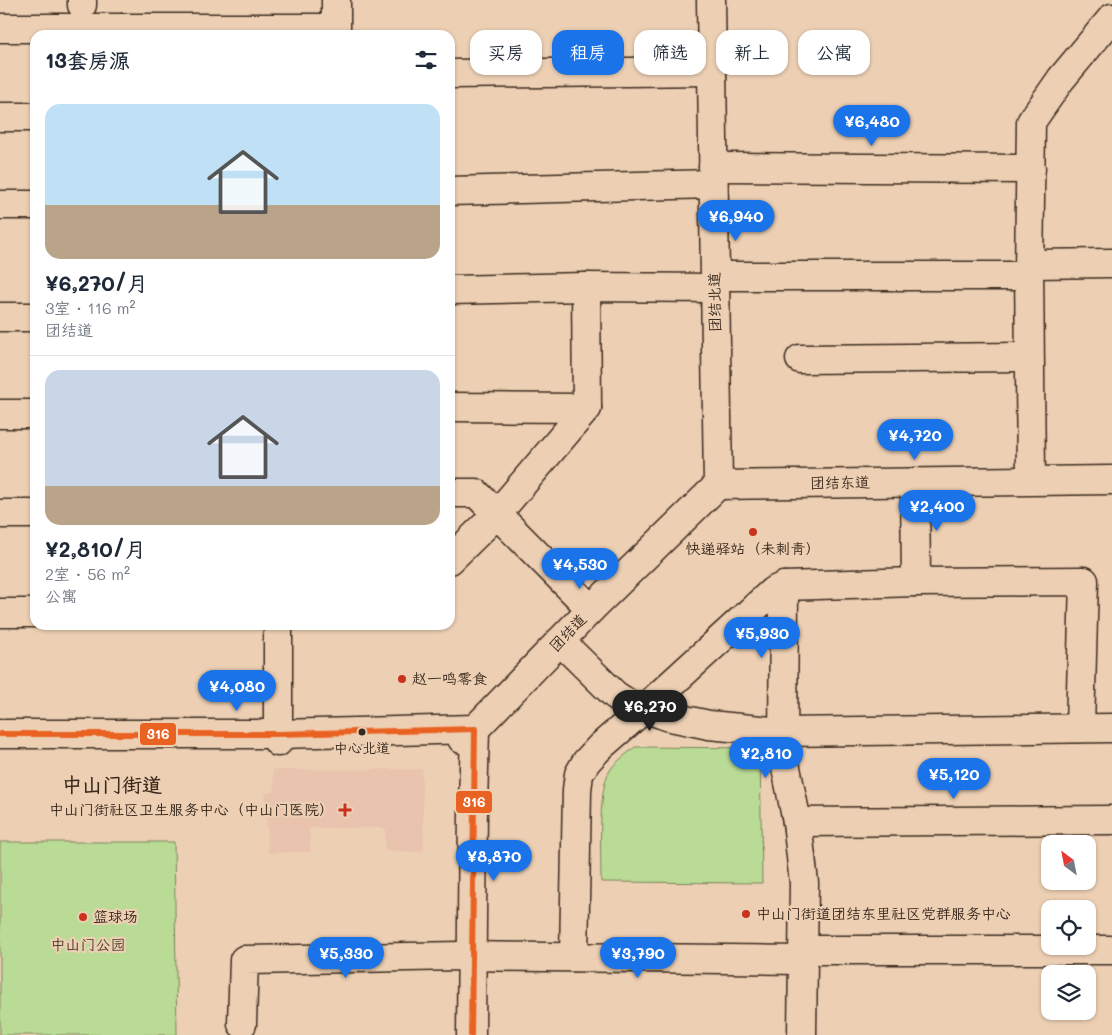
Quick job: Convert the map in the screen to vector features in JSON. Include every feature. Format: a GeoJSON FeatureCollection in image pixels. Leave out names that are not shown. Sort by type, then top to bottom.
{"type":"FeatureCollection","features":[{"type":"Feature","properties":{"kind":"street"},"geometry":{"type":"LineString","coordinates":[[336,0],[336,30]]}},
{"type":"Feature","properties":{"kind":"street","name":"团结北道"},"geometry":{"type":"LineString","coordinates":[[711,0],[718,485]]}},
{"type":"Feature","properties":{"kind":"street"},"geometry":{"type":"LineString","coordinates":[[1031,480],[1029,270],[1031,122],[1061,78],[1112,18]]}},
{"type":"Feature","properties":{"kind":"street"},"geometry":{"type":"LineString","coordinates":[[0,28],[82,30]]}},
{"type":"Feature","properties":{"kind":"street"},"geometry":{"type":"LineString","coordinates":[[455,74],[711,71]]}},
{"type":"Feature","properties":{"kind":"street"},"geometry":{"type":"LineString","coordinates":[[0,117],[30,117]]}},
{"type":"Feature","properties":{"kind":"street"},"geometry":{"type":"LineString","coordinates":[[455,191],[713,175],[1031,169]]}},
{"type":"Feature","properties":{"kind":"street"},"geometry":{"type":"LineString","coordinates":[[0,205],[30,205]]}},
{"type":"Feature","properties":{"kind":"street"},"geometry":{"type":"LineString","coordinates":[[455,290],[586,287],[1029,270],[1112,263]]}},
{"type":"Feature","properties":{"kind":"street"},"geometry":{"type":"LineString","coordinates":[[455,555],[497,514],[588,408],[586,287]]}},
{"type":"Feature","properties":{"kind":"street"},"geometry":{"type":"LineString","coordinates":[[0,317],[30,317]]}},
{"type":"Feature","properties":{"kind":"street"},"geometry":{"type":"LineString","coordinates":[[800,360],[1029,357]]}},
{"type":"Feature","properties":{"kind":"street"},"geometry":{"type":"LineString","coordinates":[[455,407],[588,408]]}},
{"type":"Feature","properties":{"kind":"street"},"geometry":{"type":"LineString","coordinates":[[0,414],[30,414]]}},
{"type":"Feature","properties":{"kind":"street","name":"团结东道"},"geometry":{"type":"LineString","coordinates":[[718,485],[1112,480]]}},
{"type":"Feature","properties":{"kind":"street"},"geometry":{"type":"LineString","coordinates":[[915,482],[916,582]]}},
{"type":"Feature","properties":{"kind":"street","name":"团结道"},"geometry":{"type":"LineString","coordinates":[[468,734],[718,485]]}},
{"type":"Feature","properties":{"kind":"street"},"geometry":{"type":"LineString","coordinates":[[455,493],[476,492],[592,609]]}},
{"type":"Feature","properties":{"kind":"street"},"geometry":{"type":"LineString","coordinates":[[0,514],[30,514]]}},
{"type":"Feature","properties":{"kind":"street"},"geometry":{"type":"LineString","coordinates":[[574,957],[576,809],[579,774],[586,762],[600,747],[646,708],[773,591],[784,586],[916,582],[1084,581],[1080,728]]}},
{"type":"Feature","properties":{"kind":"street"},"geometry":{"type":"LineString","coordinates":[[784,586],[783,752],[797,822],[804,883],[802,1035]]}},
{"type":"Feature","properties":{"kind":"street"},"geometry":{"type":"LineString","coordinates":[[0,613],[30,612]]}},
{"type":"Feature","properties":{"kind":"street"},"geometry":{"type":"LineString","coordinates":[[278,630],[278,738]]}},
{"type":"Feature","properties":{"kind":"street"},"geometry":{"type":"LineString","coordinates":[[560,641],[615,695],[629,704],[666,716],[709,725],[782,732],[1112,728]]}},
{"type":"Feature","properties":{"kind":"street"},"geometry":{"type":"LineString","coordinates":[[0,734],[278,738]]}},
{"type":"Feature","properties":{"kind":"street"},"geometry":{"type":"LineString","coordinates":[[0,743],[468,734],[473,807],[467,957],[461,1035]]}},
{"type":"Feature","properties":{"kind":"street"},"geometry":{"type":"LineString","coordinates":[[797,822],[1112,820]]}},
{"type":"Feature","properties":{"kind":"street"},"geometry":{"type":"LineString","coordinates":[[242,1024],[244,960],[1112,950]]}},
{"type":"Feature","properties":{"kind":"street"},"geometry":{"type":"LineString","coordinates":[[467,957],[471,1035]]}},
{"type":"Feature","properties":{"kind":"shaded area","name":"中山门街社区卫生服务中心（中山门医院）"},"geometry":{"type":"Polygon","coordinates":[[[422,769],[424,852],[385,851],[385,828],[309,828],[311,852],[268,853],[265,793],[274,792],[273,770],[422,769]]]}},
{"type":"Feature","properties":{"kind":"green space"},"geometry":{"type":"Polygon","coordinates":[[[635,747],[760,748],[762,883],[601,882],[601,826],[605,783],[613,766],[635,747]]]}},
{"type":"Feature","properties":{"kind":"green space","name":"中山门公园"},"geometry":{"type":"Polygon","coordinates":[[[0,842],[174,842],[177,1035],[0,1035],[0,842]]]}},
{"type":"Feature","properties":{"kind":"transit line","name":"316"},"geometry":{"type":"LineString","coordinates":[[0,734],[278,734],[475,729],[471,1035]]}},
{"type":"Feature","properties":{"kind":"place","name":"快递驿站（未刺青）"},"geometry":{"type":"Point","coordinates":[753,532]}},
{"type":"Feature","properties":{"kind":"place","name":"赵一鸣零食"},"geometry":{"type":"Point","coordinates":[402,679]}},
{"type":"Feature","properties":{"kind":"place","name":"中心北道"},"geometry":{"type":"Point","coordinates":[362,732]}},
{"type":"Feature","properties":{"kind":"place","name":"中山门街社区卫生服务中心（中山门医院）"},"geometry":{"type":"Point","coordinates":[345,810]}},
{"type":"Feature","properties":{"kind":"place","name":"中山门街道团结东里社区党群服务中心"},"geometry":{"type":"Point","coordinates":[746,914]}},
{"type":"Feature","properties":{"kind":"place","name":"篮球场"},"geometry":{"type":"Point","coordinates":[83,917]}},
{"type":"Feature","properties":{"kind":"district","name":"中山门街道"},"geometry":{"type":"Point","coordinates":[112,785]}}]}
